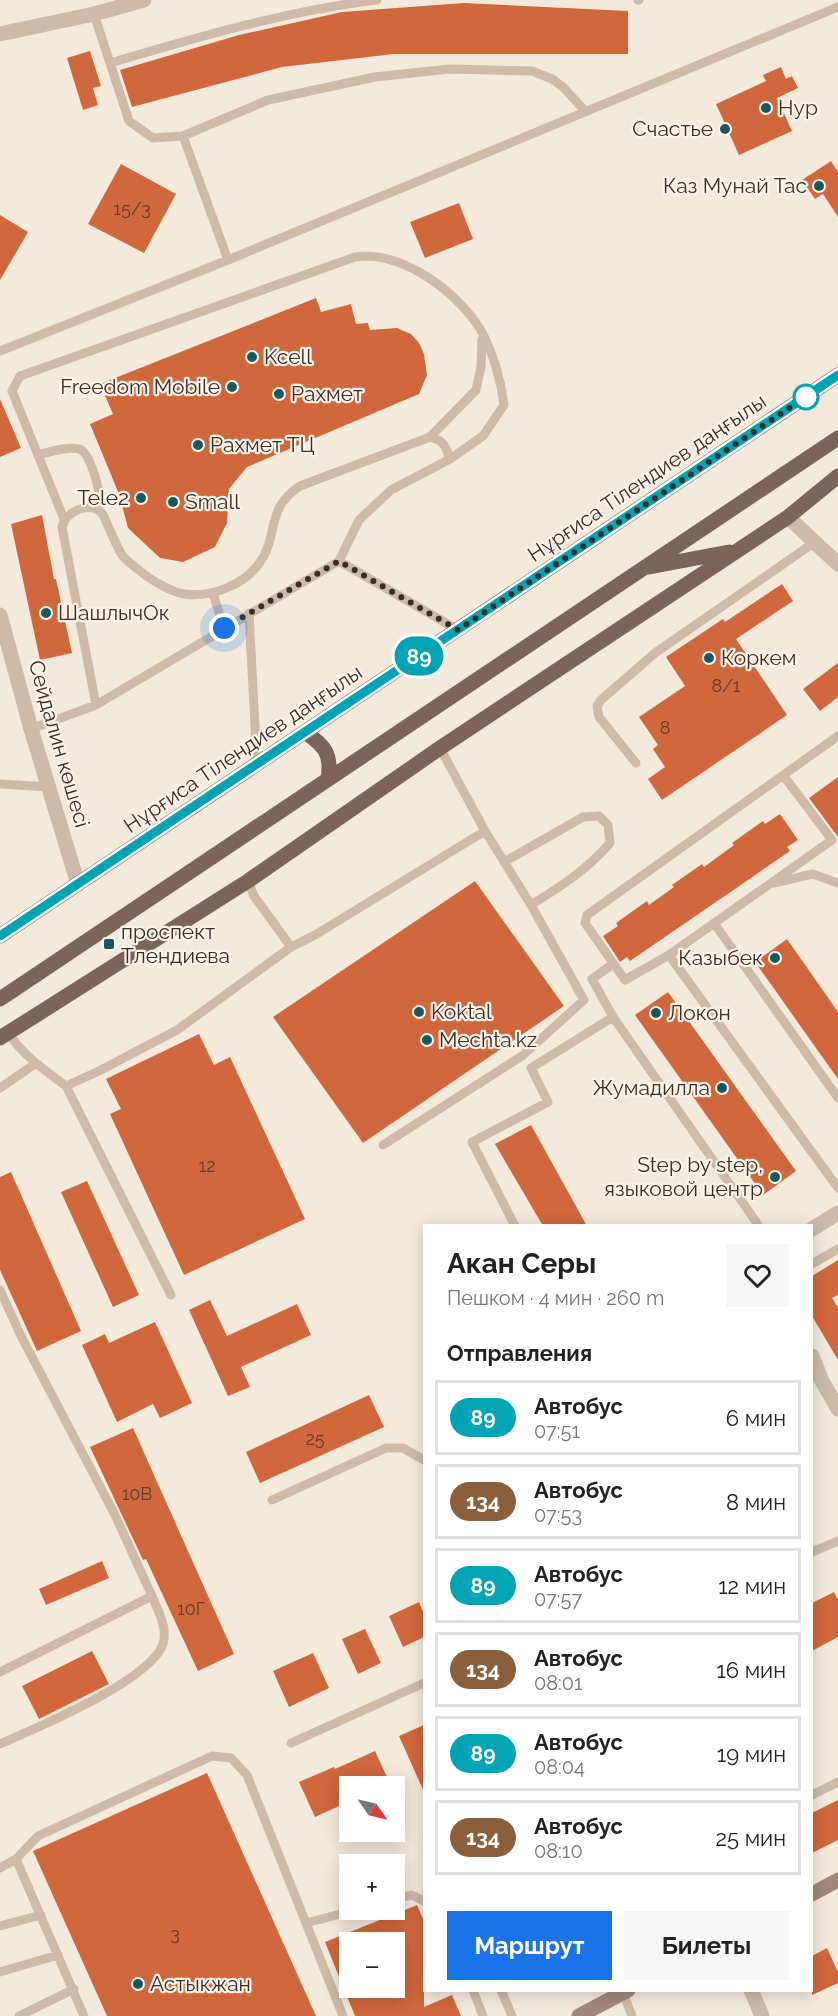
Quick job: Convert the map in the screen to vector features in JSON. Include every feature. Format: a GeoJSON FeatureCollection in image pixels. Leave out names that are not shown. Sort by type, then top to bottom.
{"type":"FeatureCollection","features":[{"type":"Feature","properties":{"kind":"main road","name":"Нұрғиса Тілендиев даңғылы"},"geometry":{"type":"LineString","coordinates":[[0,936],[838,375]]}},
{"type":"Feature","properties":{"kind":"main road"},"geometry":{"type":"LineString","coordinates":[[0,999],[838,438]]}},
{"type":"Feature","properties":{"kind":"main road"},"geometry":{"type":"LineString","coordinates":[[4,1035],[248,881],[440,748],[788,517],[838,476]]}},
{"type":"Feature","properties":{"kind":"main road"},"geometry":{"type":"LineString","coordinates":[[644,568],[737,551]]}},
{"type":"Feature","properties":{"kind":"main road"},"geometry":{"type":"LineString","coordinates":[[305,732],[319,742],[327,752],[330,765],[328,779]]}},
{"type":"Feature","properties":{"kind":"street"},"geometry":{"type":"LineString","coordinates":[[0,34],[94,14],[144,0]]}},
{"type":"Feature","properties":{"kind":"street"},"geometry":{"type":"LineString","coordinates":[[788,517],[836,558]]}},
{"type":"Feature","properties":{"kind":"street","name":"Сейдалин көшесі"},"geometry":{"type":"LineString","coordinates":[[0,615],[31,729],[78,884]]}},
{"type":"Feature","properties":{"kind":"street"},"geometry":{"type":"LineString","coordinates":[[813,1228],[838,1213]]}},
{"type":"Feature","properties":{"kind":"street"},"geometry":{"type":"LineString","coordinates":[[813,1358],[822,1381],[838,1409]]}},
{"type":"Feature","properties":{"kind":"street"},"geometry":{"type":"LineString","coordinates":[[813,1893],[838,1880]]}},
{"type":"Feature","properties":{"kind":"street"},"geometry":{"type":"LineString","coordinates":[[579,2016],[625,1992]]}},
{"type":"Feature","properties":{"kind":"street"},"geometry":{"type":"LineString","coordinates":[[752,1992],[762,2016]]}},
{"type":"Feature","properties":{"kind":"lane"},"geometry":{"type":"LineString","coordinates":[[110,63],[220,30],[330,6],[378,0]]}},
{"type":"Feature","properties":{"kind":"lane"},"geometry":{"type":"LineString","coordinates":[[0,351],[228,260],[838,7]]}},
{"type":"Feature","properties":{"kind":"lane"},"geometry":{"type":"LineString","coordinates":[[94,14],[129,122],[153,138],[183,136],[268,100],[375,77],[449,69],[532,71],[557,83],[585,111]]}},
{"type":"Feature","properties":{"kind":"lane"},"geometry":{"type":"LineString","coordinates":[[183,136],[228,260]]}},
{"type":"Feature","properties":{"kind":"lane"},"geometry":{"type":"LineString","coordinates":[[31,729],[96,705],[339,561],[359,520],[391,490],[450,459],[483,436],[504,405],[501,381],[483,334],[458,299],[413,268],[378,256],[355,257],[20,376],[12,391],[64,519]]}},
{"type":"Feature","properties":{"kind":"lane"},"geometry":{"type":"LineString","coordinates":[[96,705],[62,527],[64,519],[69,514],[90,507],[97,508],[102,513],[123,556],[148,578],[183,594],[213,593],[247,577],[259,564],[267,549],[277,508],[286,495],[300,486],[430,437],[476,390],[481,367],[483,334]]}},
{"type":"Feature","properties":{"kind":"lane"},"geometry":{"type":"LineString","coordinates":[[430,437],[439,439],[445,445],[450,459]]}},
{"type":"Feature","properties":{"kind":"lane"},"geometry":{"type":"LineString","coordinates":[[38,455],[74,448],[86,452],[100,497],[97,508]]}},
{"type":"Feature","properties":{"kind":"lane"},"geometry":{"type":"LineString","coordinates":[[636,763],[598,717],[597,706],[601,700],[655,653],[815,542]]}},
{"type":"Feature","properties":{"kind":"lane"},"geometry":{"type":"LineString","coordinates":[[339,561],[458,630]]}},
{"type":"Feature","properties":{"kind":"lane"},"geometry":{"type":"LineString","coordinates":[[213,593],[224,628]]}},
{"type":"Feature","properties":{"kind":"lane"},"geometry":{"type":"LineString","coordinates":[[249,613],[257,764]]}},
{"type":"Feature","properties":{"kind":"lane"},"geometry":{"type":"LineString","coordinates":[[783,775],[832,840],[669,955],[625,980],[585,923],[586,915],[783,775],[838,736]]}},
{"type":"Feature","properties":{"kind":"lane"},"geometry":{"type":"LineString","coordinates":[[383,1145],[522,1056],[584,1000],[531,905],[485,831],[440,748]]}},
{"type":"Feature","properties":{"kind":"lane"},"geometry":{"type":"LineString","coordinates":[[0,784],[49,787]]}},
{"type":"Feature","properties":{"kind":"lane"},"geometry":{"type":"LineString","coordinates":[[504,862],[583,817],[599,816],[608,825],[610,843],[596,860],[531,905]]}},
{"type":"Feature","properties":{"kind":"lane"},"geometry":{"type":"LineString","coordinates":[[66,1086],[177,1030],[291,947],[315,935],[485,831]]}},
{"type":"Feature","properties":{"kind":"lane"},"geometry":{"type":"LineString","coordinates":[[769,884],[813,874],[838,882]]}},
{"type":"Feature","properties":{"kind":"lane"},"geometry":{"type":"LineString","coordinates":[[248,881],[254,896],[291,947]]}},
{"type":"Feature","properties":{"kind":"lane"},"geometry":{"type":"LineString","coordinates":[[714,923],[838,1098]]}},
{"type":"Feature","properties":{"kind":"lane"},"geometry":{"type":"LineString","coordinates":[[669,955],[838,1188]]}},
{"type":"Feature","properties":{"kind":"lane"},"geometry":{"type":"LineString","coordinates":[[613,964],[592,979],[614,1017],[755,1224]]}},
{"type":"Feature","properties":{"kind":"lane"},"geometry":{"type":"LineString","coordinates":[[514,1224],[472,1142],[548,1101],[531,1068],[614,1017]]}},
{"type":"Feature","properties":{"kind":"lane"},"geometry":{"type":"LineString","coordinates":[[4,1035],[35,1064],[66,1086],[171,1295]]}},
{"type":"Feature","properties":{"kind":"lane"},"geometry":{"type":"LineString","coordinates":[[0,1088],[35,1064]]}},
{"type":"Feature","properties":{"kind":"lane"},"geometry":{"type":"LineString","coordinates":[[813,1263],[838,1249]]}},
{"type":"Feature","properties":{"kind":"lane"},"geometry":{"type":"LineString","coordinates":[[0,1290],[21,1336],[115,1515],[164,1625],[163,1645],[146,1667],[79,1709],[0,1744]]}},
{"type":"Feature","properties":{"kind":"lane"},"geometry":{"type":"LineString","coordinates":[[272,1500],[386,1448],[403,1448],[423,1459]]}},
{"type":"Feature","properties":{"kind":"lane"},"geometry":{"type":"LineString","coordinates":[[813,1552],[838,1541]]}},
{"type":"Feature","properties":{"kind":"lane"},"geometry":{"type":"LineString","coordinates":[[0,1672],[152,1596]]}},
{"type":"Feature","properties":{"kind":"lane"},"geometry":{"type":"LineString","coordinates":[[291,1743],[423,1683]]}},
{"type":"Feature","properties":{"kind":"lane"},"geometry":{"type":"LineString","coordinates":[[0,1868],[16,1859],[38,1836],[212,1756],[231,1758],[247,1775],[344,2016]]}},
{"type":"Feature","properties":{"kind":"lane"},"geometry":{"type":"LineString","coordinates":[[813,1794],[838,1782]]}},
{"type":"Feature","properties":{"kind":"lane"},"geometry":{"type":"LineString","coordinates":[[16,1859],[84,2016]]}},
{"type":"Feature","properties":{"kind":"lane"},"geometry":{"type":"LineString","coordinates":[[405,1897],[412,1895],[423,1900]]}},
{"type":"Feature","properties":{"kind":"lane"},"geometry":{"type":"LineString","coordinates":[[306,1923],[339,1914]]}},
{"type":"Feature","properties":{"kind":"lane"},"geometry":{"type":"LineString","coordinates":[[0,1926],[40,1915]]}},
{"type":"Feature","properties":{"kind":"lane"},"geometry":{"type":"LineString","coordinates":[[0,1972],[58,1955]]}},
{"type":"Feature","properties":{"kind":"lane"},"geometry":{"type":"LineString","coordinates":[[19,2016],[74,1989]]}},
{"type":"Feature","properties":{"kind":"lane"},"geometry":{"type":"LineString","coordinates":[[474,1992],[483,2016]]}},
{"type":"Feature","properties":{"kind":"lane"},"geometry":{"type":"LineString","coordinates":[[502,1992],[512,2016]]}},
{"type":"Feature","properties":{"kind":"lane"},"geometry":{"type":"LineString","coordinates":[[625,1992],[632,2016]]}},
{"type":"Feature","properties":{"kind":"building"},"geometry":{"type":"Polygon","coordinates":[[[464,3],[628,11],[628,54],[394,54],[282,67],[132,107],[120,70],[239,35],[342,12],[464,3]]]}},
{"type":"Feature","properties":{"kind":"building"},"geometry":{"type":"Polygon","coordinates":[[[90,51],[101,86],[93,88],[98,105],[83,110],[67,58],[90,51]]]}},
{"type":"Feature","properties":{"kind":"building"},"geometry":{"type":"Polygon","coordinates":[[[781,67],[786,79],[792,76],[798,88],[777,98],[792,131],[739,155],[716,104],[766,81],[763,75],[781,67]]]}},
{"type":"Feature","properties":{"kind":"building"},"geometry":{"type":"Polygon","coordinates":[[[831,161],[838,172],[838,217],[823,194],[815,199],[802,180],[831,161]]]}},
{"type":"Feature","properties":{"kind":"building"},"geometry":{"type":"Polygon","coordinates":[[[121,164],[176,194],[144,253],[88,224],[121,164]]]}},
{"type":"Feature","properties":{"kind":"building"},"geometry":{"type":"Polygon","coordinates":[[[459,203],[473,239],[425,258],[410,222],[459,203]]]}},
{"type":"Feature","properties":{"kind":"building"},"geometry":{"type":"Polygon","coordinates":[[[0,215],[28,232],[0,280],[0,215]]]}},
{"type":"Feature","properties":{"kind":"building","name":"Рахмет ТЦ"},"geometry":{"type":"Polygon","coordinates":[[[316,298],[321,312],[351,304],[356,324],[368,323],[370,330],[397,328],[411,334],[419,343],[424,354],[427,375],[419,394],[247,467],[229,489],[227,523],[215,547],[183,562],[160,558],[128,528],[119,494],[90,424],[113,414],[100,384],[316,298]]]}},
{"type":"Feature","properties":{"kind":"building"},"geometry":{"type":"Polygon","coordinates":[[[0,399],[21,448],[0,457],[0,399]]]}},
{"type":"Feature","properties":{"kind":"building"},"geometry":{"type":"Polygon","coordinates":[[[42,515],[54,579],[56,579],[72,653],[40,660],[11,524],[42,515]]]}},
{"type":"Feature","properties":{"kind":"building"},"geometry":{"type":"Polygon","coordinates":[[[782,584],[793,601],[736,639],[787,715],[662,800],[648,779],[665,767],[653,749],[658,745],[639,717],[685,686],[666,657],[723,619],[725,622],[782,584]]]}},
{"type":"Feature","properties":{"kind":"building"},"geometry":{"type":"Polygon","coordinates":[[[838,663],[838,697],[820,711],[803,689],[838,663]]]}},
{"type":"Feature","properties":{"kind":"building"},"geometry":{"type":"Polygon","coordinates":[[[838,777],[838,837],[809,798],[838,777]]]}},
{"type":"Feature","properties":{"kind":"building"},"geometry":{"type":"Polygon","coordinates":[[[780,814],[798,840],[787,847],[790,851],[630,961],[627,957],[620,962],[603,936],[618,926],[616,923],[647,901],[649,905],[702,864],[704,867],[763,821],[765,824],[780,814]]]}},
{"type":"Feature","properties":{"kind":"building","name":"Koktal"},"geometry":{"type":"Polygon","coordinates":[[[475,881],[564,1006],[363,1143],[273,1017],[475,881]]]}},
{"type":"Feature","properties":{"kind":"building"},"geometry":{"type":"Polygon","coordinates":[[[787,939],[838,1012],[838,1079],[755,962],[787,939]]]}},
{"type":"Feature","properties":{"kind":"building"},"geometry":{"type":"Polygon","coordinates":[[[668,992],[796,1171],[763,1195],[635,1015],[668,992]]]}},
{"type":"Feature","properties":{"kind":"building"},"geometry":{"type":"Polygon","coordinates":[[[199,1034],[214,1065],[230,1057],[305,1219],[184,1275],[110,1114],[121,1109],[106,1079],[199,1034]]]}},
{"type":"Feature","properties":{"kind":"building"},"geometry":{"type":"Polygon","coordinates":[[[531,1125],[586,1224],[542,1224],[495,1144],[531,1125]]]}},
{"type":"Feature","properties":{"kind":"building"},"geometry":{"type":"Polygon","coordinates":[[[11,1172],[81,1331],[37,1351],[0,1270],[0,1177],[11,1172]]]}},
{"type":"Feature","properties":{"kind":"building"},"geometry":{"type":"Polygon","coordinates":[[[87,1181],[139,1295],[113,1307],[61,1192],[87,1181]]]}},
{"type":"Feature","properties":{"kind":"building"},"geometry":{"type":"Polygon","coordinates":[[[838,1260],[838,1295],[832,1298],[838,1308],[838,1360],[813,1318],[813,1275],[838,1260]]]}},
{"type":"Feature","properties":{"kind":"building"},"geometry":{"type":"Polygon","coordinates":[[[210,1300],[227,1336],[297,1304],[311,1335],[241,1367],[250,1387],[228,1396],[189,1310],[210,1300]]]}},
{"type":"Feature","properties":{"kind":"building"},"geometry":{"type":"Polygon","coordinates":[[[155,1322],[192,1403],[160,1418],[153,1404],[117,1422],[82,1345],[105,1334],[109,1343],[155,1322]]]}},
{"type":"Feature","properties":{"kind":"building"},"geometry":{"type":"Polygon","coordinates":[[[369,1395],[384,1427],[260,1483],[246,1452],[369,1395]]]}},
{"type":"Feature","properties":{"kind":"building"},"geometry":{"type":"Polygon","coordinates":[[[133,1428],[234,1654],[198,1671],[146,1559],[143,1560],[90,1447],[133,1428]]]}},
{"type":"Feature","properties":{"kind":"building"},"geometry":{"type":"Polygon","coordinates":[[[102,1561],[109,1578],[46,1605],[39,1589],[102,1561]]]}},
{"type":"Feature","properties":{"kind":"building"},"geometry":{"type":"Polygon","coordinates":[[[834,1592],[838,1600],[838,1637],[813,1650],[813,1602],[834,1592]]]}},
{"type":"Feature","properties":{"kind":"building"},"geometry":{"type":"Polygon","coordinates":[[[419,1602],[423,1612],[423,1637],[403,1647],[389,1616],[419,1602]]]}},
{"type":"Feature","properties":{"kind":"building"},"geometry":{"type":"Polygon","coordinates":[[[365,1629],[381,1663],[358,1674],[342,1639],[365,1629]]]}},
{"type":"Feature","properties":{"kind":"building"},"geometry":{"type":"Polygon","coordinates":[[[92,1651],[109,1684],[39,1719],[22,1686],[92,1651]]]}},
{"type":"Feature","properties":{"kind":"building"},"geometry":{"type":"Polygon","coordinates":[[[313,1653],[329,1688],[289,1707],[273,1671],[313,1653]]]}},
{"type":"Feature","properties":{"kind":"building"},"geometry":{"type":"Polygon","coordinates":[[[423,1725],[423,1790],[399,1736],[423,1725]]]}},
{"type":"Feature","properties":{"kind":"building"},"geometry":{"type":"Polygon","coordinates":[[[375,1751],[386,1776],[339,1776],[339,1806],[315,1817],[299,1782],[334,1767],[335,1769],[375,1751]]]}},
{"type":"Feature","properties":{"kind":"building"},"geometry":{"type":"Polygon","coordinates":[[[207,1773],[316,2016],[107,2016],[33,1851],[207,1773]]]}},
{"type":"Feature","properties":{"kind":"building"},"geometry":{"type":"Polygon","coordinates":[[[838,1800],[838,1840],[813,1852],[813,1812],[838,1800]]]}},
{"type":"Feature","properties":{"kind":"building"},"geometry":{"type":"Polygon","coordinates":[[[417,1905],[423,1919],[424,2007],[452,1995],[461,2016],[355,2016],[348,1998],[405,1998],[405,1932],[350,1932],[380,1920],[405,1920],[405,1910],[417,1905]]]}},
{"type":"Feature","properties":{"kind":"building"},"geometry":{"type":"Polygon","coordinates":[[[339,1936],[339,1977],[325,1942],[339,1936]]]}},
{"type":"Feature","properties":{"kind":"building"},"geometry":{"type":"Polygon","coordinates":[[[827,1948],[838,1972],[838,1983],[812,1995],[813,1992],[813,1955],[827,1948]]]}},
{"type":"Feature","properties":{"kind":"bus line","name":"89"},"geometry":{"type":"LineString","coordinates":[[0,936],[838,375]]}},
{"type":"Feature","properties":{"kind":"place","name":"Нур"},"geometry":{"type":"Point","coordinates":[766,108]}},
{"type":"Feature","properties":{"kind":"place","name":"Счастье"},"geometry":{"type":"Point","coordinates":[725,129]}},
{"type":"Feature","properties":{"kind":"place","name":"Каз Мунай Тас"},"geometry":{"type":"Point","coordinates":[819,186]}},
{"type":"Feature","properties":{"kind":"place","name":"Kcell"},"geometry":{"type":"Point","coordinates":[252,357]}},
{"type":"Feature","properties":{"kind":"place","name":"Freedom Mobile"},"geometry":{"type":"Point","coordinates":[232,387]}},
{"type":"Feature","properties":{"kind":"place","name":"Рахмет"},"geometry":{"type":"Point","coordinates":[279,394]}},
{"type":"Feature","properties":{"kind":"place","name":"Рахмет ТЦ"},"geometry":{"type":"Point","coordinates":[198,445]}},
{"type":"Feature","properties":{"kind":"place","name":"Tele2"},"geometry":{"type":"Point","coordinates":[141,498]}},
{"type":"Feature","properties":{"kind":"place","name":"Small"},"geometry":{"type":"Point","coordinates":[173,502]}},
{"type":"Feature","properties":{"kind":"place","name":"ШашлычОк"},"geometry":{"type":"Point","coordinates":[46,613]}},
{"type":"Feature","properties":{"kind":"place","name":"Коркем"},"geometry":{"type":"Point","coordinates":[709,658]}},
{"type":"Feature","properties":{"kind":"place","name":"проспект Тлендиева"},"geometry":{"type":"Point","coordinates":[109,944]}},
{"type":"Feature","properties":{"kind":"place","name":"Казыбек"},"geometry":{"type":"Point","coordinates":[775,958]}},
{"type":"Feature","properties":{"kind":"place","name":"Koktal"},"geometry":{"type":"Point","coordinates":[419,1012]}},
{"type":"Feature","properties":{"kind":"place","name":"Локон"},"geometry":{"type":"Point","coordinates":[656,1013]}},
{"type":"Feature","properties":{"kind":"place","name":"Mechta.kz"},"geometry":{"type":"Point","coordinates":[427,1040]}},
{"type":"Feature","properties":{"kind":"place","name":"Жумадилла"},"geometry":{"type":"Point","coordinates":[722,1088]}},
{"type":"Feature","properties":{"kind":"place","name":"Step by step, языковой центр"},"geometry":{"type":"Point","coordinates":[775,1177]}},
{"type":"Feature","properties":{"kind":"place","name":"Астыкжан"},"geometry":{"type":"Point","coordinates":[138,1984]}},
{"type":"Feature","properties":{"kind":"route"},"geometry":{"type":"LineString","coordinates":[[224,628],[339,561],[458,630],[806,397]]}}]}
